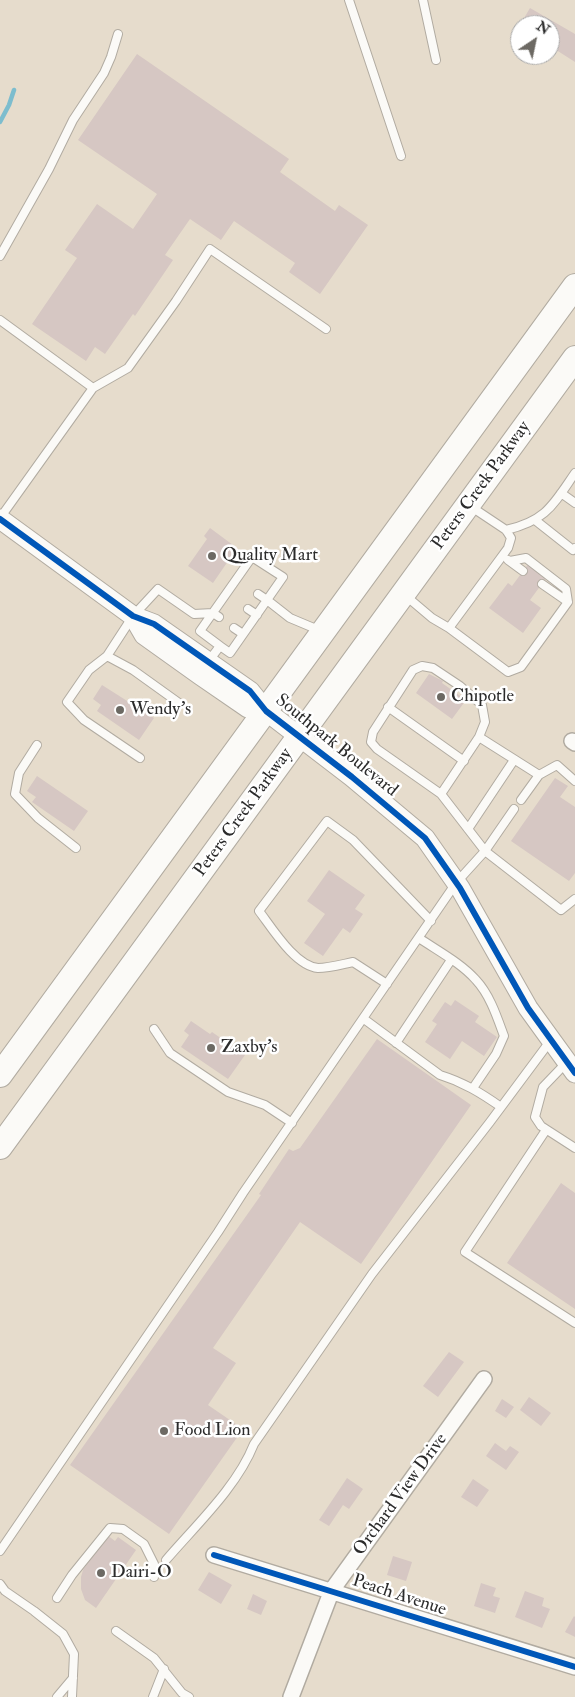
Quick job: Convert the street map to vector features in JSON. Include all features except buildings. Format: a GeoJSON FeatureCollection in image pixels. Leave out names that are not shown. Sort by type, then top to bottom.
{"type":"FeatureCollection","features":[{"type":"Feature","properties":{"kind":"main road"},"geometry":{"type":"LineString","coordinates":[[0,1075],[575,286]]}},
{"type":"Feature","properties":{"kind":"main road","name":"Peters Creek Parkway"},"geometry":{"type":"LineString","coordinates":[[3,1145],[575,358]]}},
{"type":"Feature","properties":{"kind":"street","name":"Southpark Boulevard"},"geometry":{"type":"LineString","coordinates":[[0,519],[133,616],[154,624],[250,691],[266,711],[352,777],[425,838],[456,883],[528,1008],[571,1067]]}},
{"type":"Feature","properties":{"kind":"street","name":"Southpark Boulevard"},"geometry":{"type":"LineString","coordinates":[[133,616],[144,634],[200,675],[248,708],[266,711]]}},
{"type":"Feature","properties":{"kind":"street","name":"Orchard View Drive"},"geometry":{"type":"LineString","coordinates":[[291,1697],[332,1590],[484,1379]]}},
{"type":"Feature","properties":{"kind":"street","name":"Peach Avenue"},"geometry":{"type":"LineString","coordinates":[[214,1555],[332,1590],[575,1667]]}},
{"type":"Feature","properties":{"kind":"lane"},"geometry":{"type":"LineString","coordinates":[[349,0],[401,156]]}},
{"type":"Feature","properties":{"kind":"lane"},"geometry":{"type":"LineString","coordinates":[[423,0],[436,60]]}},
{"type":"Feature","properties":{"kind":"lane"},"geometry":{"type":"LineString","coordinates":[[0,256],[49,169],[73,120],[104,73],[111,58],[118,34]]}},
{"type":"Feature","properties":{"kind":"lane"},"geometry":{"type":"LineString","coordinates":[[0,519],[93,388],[128,368],[176,301],[210,249],[326,329]]}},
{"type":"Feature","properties":{"kind":"lane"},"geometry":{"type":"LineString","coordinates":[[0,320],[93,388]]}},
{"type":"Feature","properties":{"kind":"lane"},"geometry":{"type":"LineString","coordinates":[[506,530],[522,526],[549,510],[575,473]]}},
{"type":"Feature","properties":{"kind":"lane"},"geometry":{"type":"LineString","coordinates":[[561,493],[575,503]]}},
{"type":"Feature","properties":{"kind":"lane"},"geometry":{"type":"LineString","coordinates":[[449,628],[502,556],[511,538],[506,530],[468,504]]}},
{"type":"Feature","properties":{"kind":"lane"},"geometry":{"type":"LineString","coordinates":[[534,520],[573,550],[575,548]]}},
{"type":"Feature","properties":{"kind":"lane"},"geometry":{"type":"LineString","coordinates":[[502,556],[524,571]]}},
{"type":"Feature","properties":{"kind":"lane"},"geometry":{"type":"LineString","coordinates":[[252,557],[283,577],[230,653],[200,631],[216,615],[240,581],[252,557]]}},
{"type":"Feature","properties":{"kind":"lane"},"geometry":{"type":"LineString","coordinates":[[403,594],[432,618],[449,628],[508,672],[521,667],[568,602],[566,588],[526,558],[510,561]]}},
{"type":"Feature","properties":{"kind":"lane"},"geometry":{"type":"LineString","coordinates":[[542,584],[568,602]]}},
{"type":"Feature","properties":{"kind":"lane"},"geometry":{"type":"LineString","coordinates":[[140,758],[84,720],[67,702],[89,670],[107,656],[133,616],[158,589],[194,614],[216,615]]}},
{"type":"Feature","properties":{"kind":"lane"},"geometry":{"type":"LineString","coordinates":[[258,594],[290,618],[323,632]]}},
{"type":"Feature","properties":{"kind":"lane"},"geometry":{"type":"LineString","coordinates":[[248,609],[257,615]]}},
{"type":"Feature","properties":{"kind":"lane"},"geometry":{"type":"LineString","coordinates":[[234,628],[243,634]]}},
{"type":"Feature","properties":{"kind":"lane"},"geometry":{"type":"LineString","coordinates":[[208,662],[220,646]]}},
{"type":"Feature","properties":{"kind":"lane"},"geometry":{"type":"LineString","coordinates":[[107,656],[132,670],[179,703]]}},
{"type":"Feature","properties":{"kind":"lane"},"geometry":{"type":"LineString","coordinates":[[441,794],[486,722],[482,705],[460,686],[433,668],[422,666],[413,670],[388,707],[373,732],[371,742],[377,749],[441,794],[485,851],[561,910],[575,899]]}},
{"type":"Feature","properties":{"kind":"lane"},"geometry":{"type":"LineString","coordinates":[[388,707],[464,760]]}},
{"type":"Feature","properties":{"kind":"lane"},"geometry":{"type":"LineString","coordinates":[[478,737],[539,776]]}},
{"type":"Feature","properties":{"kind":"lane"},"geometry":{"type":"LineString","coordinates":[[37,745],[19,773],[15,794],[38,818],[76,848]]}},
{"type":"Feature","properties":{"kind":"lane"},"geometry":{"type":"LineString","coordinates":[[468,829],[514,760]]}},
{"type":"Feature","properties":{"kind":"lane"},"geometry":{"type":"LineString","coordinates":[[521,800],[539,776],[557,765],[575,781]]}},
{"type":"Feature","properties":{"kind":"lane"},"geometry":{"type":"LineString","coordinates":[[0,1551],[456,883],[485,851],[514,809]]}},
{"type":"Feature","properties":{"kind":"lane"},"geometry":{"type":"LineString","coordinates":[[387,984],[353,962],[318,968],[301,961],[286,947],[259,911],[327,821],[352,840],[431,921]]}},
{"type":"Feature","properties":{"kind":"lane"},"geometry":{"type":"LineString","coordinates":[[419,938],[477,981],[496,1013],[504,1036],[496,1054],[473,1088]]}},
{"type":"Feature","properties":{"kind":"lane"},"geometry":{"type":"LineString","coordinates":[[396,1043],[451,960]]}},
{"type":"Feature","properties":{"kind":"lane"},"geometry":{"type":"LineString","coordinates":[[364,1019],[440,1075],[473,1088],[501,1107]]}},
{"type":"Feature","properties":{"kind":"lane"},"geometry":{"type":"LineString","coordinates":[[154,1030],[170,1053],[228,1092],[265,1105],[292,1123]]}},
{"type":"Feature","properties":{"kind":"lane"},"geometry":{"type":"LineString","coordinates":[[166,1560],[233,1481],[254,1444],[372,1274],[551,1040]]}},
{"type":"Feature","properties":{"kind":"lane"},"geometry":{"type":"LineString","coordinates":[[571,1067],[543,1087],[534,1117],[546,1130],[575,1148]]}},
{"type":"Feature","properties":{"kind":"lane"},"geometry":{"type":"LineString","coordinates":[[546,1130],[465,1252],[575,1323]]}},
{"type":"Feature","properties":{"kind":"lane"},"geometry":{"type":"LineString","coordinates":[[57,1598],[72,1575],[110,1528],[122,1529],[144,1544],[154,1564],[154,1577]]}},
{"type":"Feature","properties":{"kind":"lane"},"geometry":{"type":"LineString","coordinates":[[0,1584],[5,1591],[63,1634],[74,1654],[72,1697]]}},
{"type":"Feature","properties":{"kind":"lane"},"geometry":{"type":"LineString","coordinates":[[116,1631],[154,1658],[182,1693],[189,1697]]}},
{"type":"Feature","properties":{"kind":"lane"},"geometry":{"type":"LineString","coordinates":[[152,1697],[164,1669]]}},
{"type":"Feature","properties":{"kind":"lane"},"geometry":{"type":"LineString","coordinates":[[57,1697],[73,1678]]}},
{"type":"Feature","properties":{"kind":"waterway"},"geometry":{"type":"LineString","coordinates":[[0,122],[14,90]]}},
{"type":"Feature","properties":{"kind":"cycle path"},"geometry":{"type":"LineString","coordinates":[[0,519],[133,616],[154,624],[250,691],[266,711],[352,777],[425,838],[460,888],[528,1008],[575,1073]]}},
{"type":"Feature","properties":{"kind":"cycle path"},"geometry":{"type":"LineString","coordinates":[[214,1555],[575,1667]]}},
{"type":"Feature","properties":{"kind":"place","name":"Quality Mart"},"geometry":{"type":"Point","coordinates":[212,556]}},
{"type":"Feature","properties":{"kind":"place","name":"Chipotle"},"geometry":{"type":"Point","coordinates":[441,697]}},
{"type":"Feature","properties":{"kind":"place","name":"Wendy's"},"geometry":{"type":"Point","coordinates":[120,710]}},
{"type":"Feature","properties":{"kind":"place","name":"Zaxby's"},"geometry":{"type":"Point","coordinates":[211,1048]}},
{"type":"Feature","properties":{"kind":"place","name":"Food Lion"},"geometry":{"type":"Point","coordinates":[164,1431]}},
{"type":"Feature","properties":{"kind":"place","name":"Dairi-O"},"geometry":{"type":"Point","coordinates":[101,1573]}}]}
